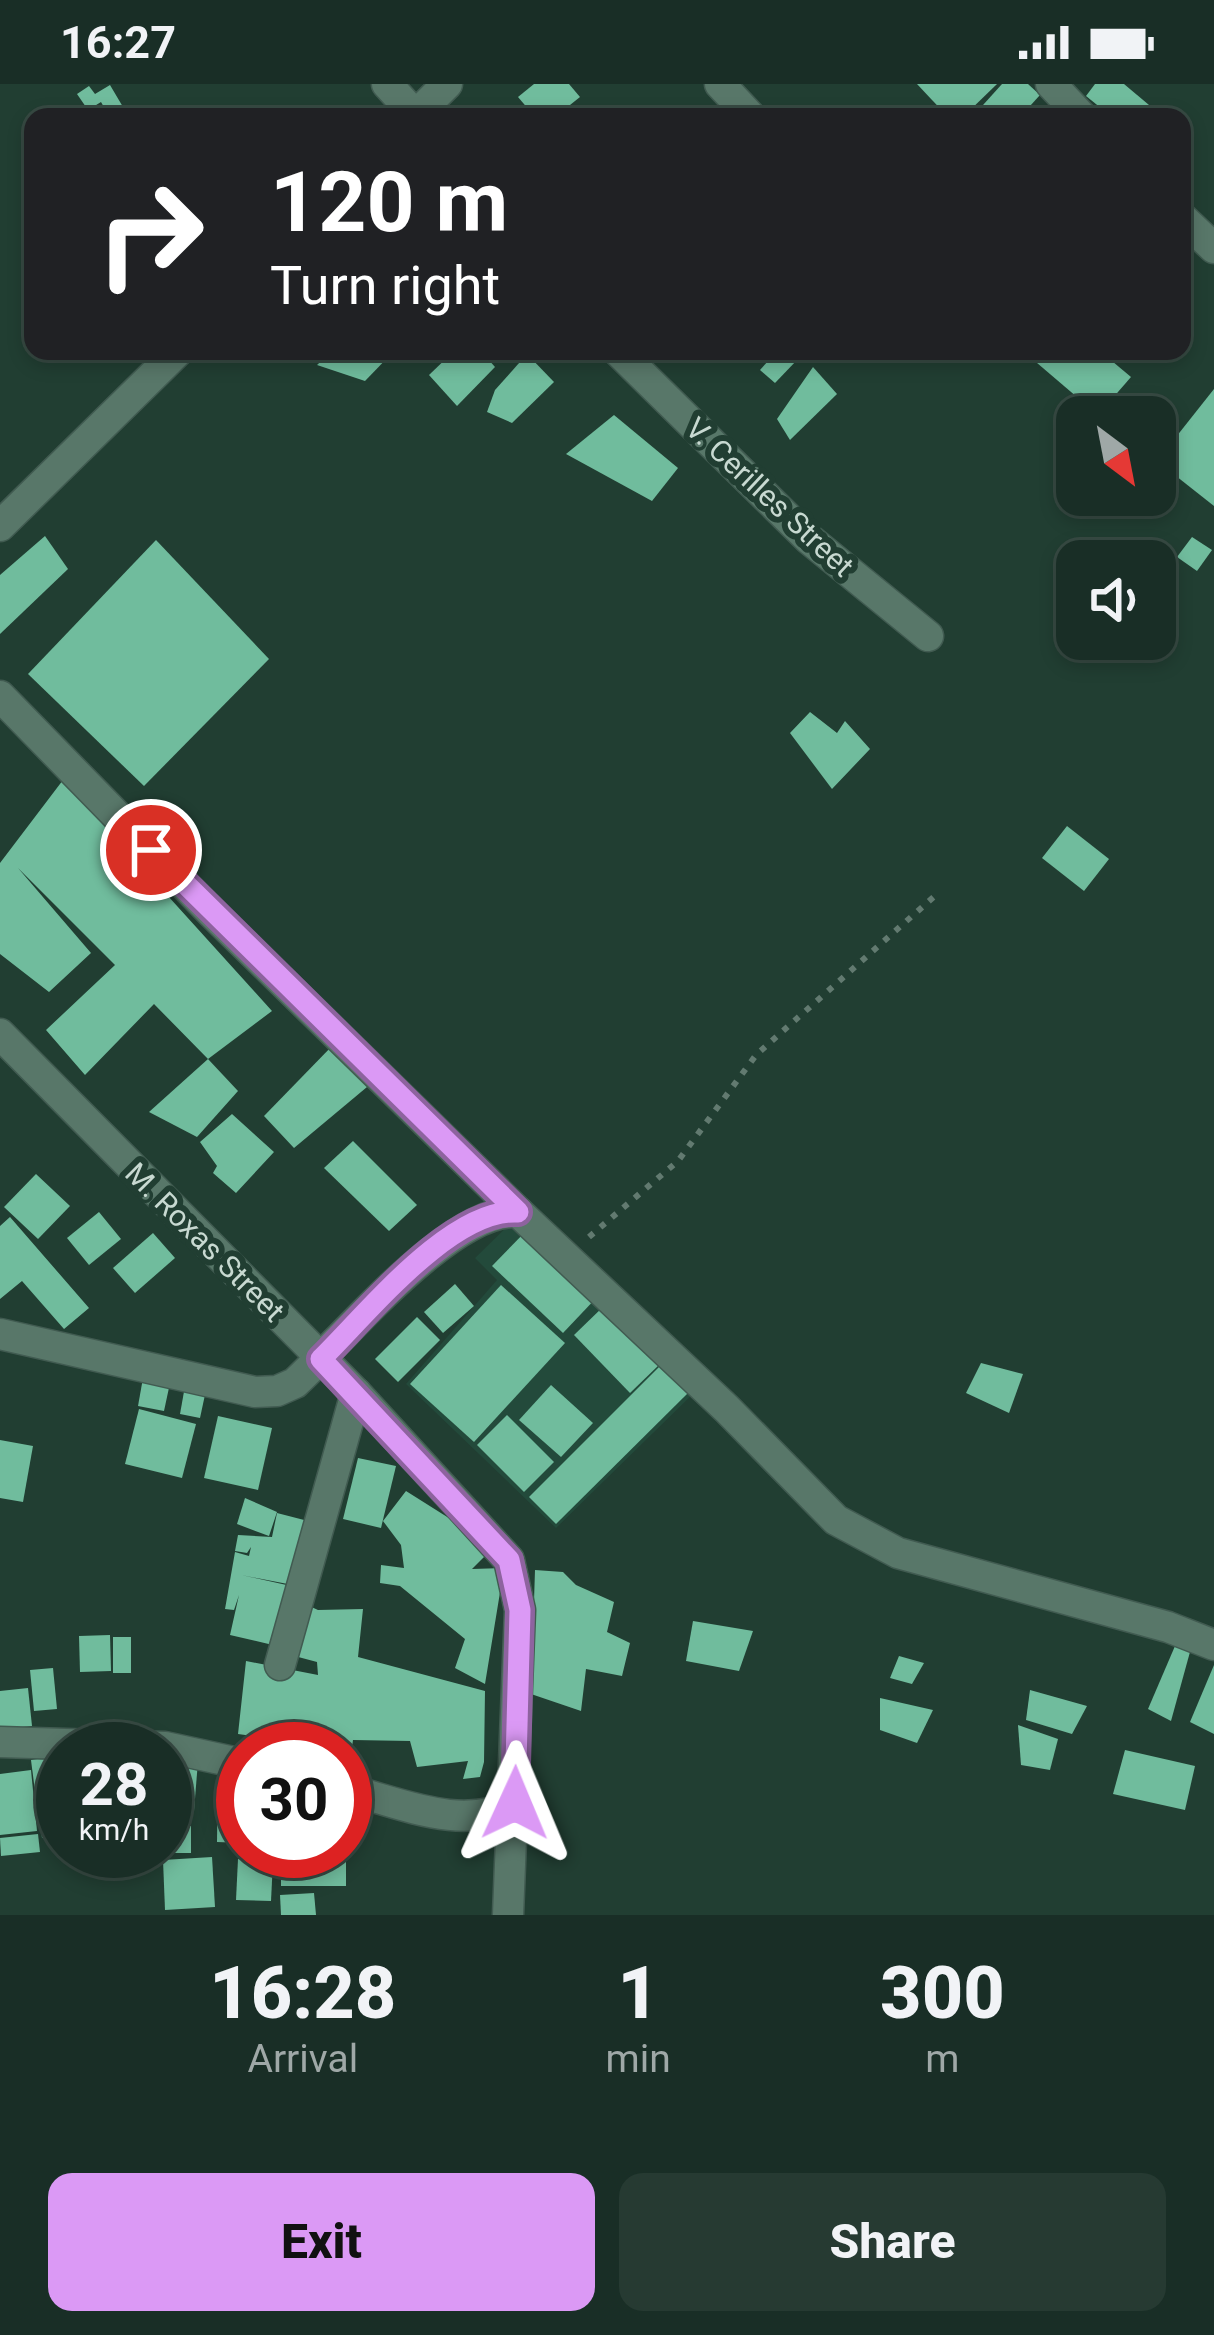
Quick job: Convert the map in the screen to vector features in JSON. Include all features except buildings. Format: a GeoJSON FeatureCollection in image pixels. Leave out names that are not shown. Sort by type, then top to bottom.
{"type":"FeatureCollection","features":[{"type":"Feature","properties":{"kind":"street"},"geometry":{"type":"LineString","coordinates":[[387,84],[409,108]]}},
{"type":"Feature","properties":{"kind":"street"},"geometry":{"type":"LineString","coordinates":[[424,108],[447,84]]}},
{"type":"Feature","properties":{"kind":"street"},"geometry":{"type":"LineString","coordinates":[[720,84],[743,108]]}},
{"type":"Feature","properties":{"kind":"street"},"geometry":{"type":"LineString","coordinates":[[1051,84],[1074,108]]}},
{"type":"Feature","properties":{"kind":"street"},"geometry":{"type":"LineString","coordinates":[[1191,226],[1214,248]]}},
{"type":"Feature","properties":{"kind":"street"},"geometry":{"type":"LineString","coordinates":[[0,526],[169,360]]}},
{"type":"Feature","properties":{"kind":"street","name":"V. Cerilles Street"},"geometry":{"type":"LineString","coordinates":[[627,360],[809,539],[928,636]]}},
{"type":"Feature","properties":{"kind":"street"},"geometry":{"type":"LineString","coordinates":[[0,696],[211,912],[836,1520],[898,1553],[984,1573],[1214,1645]]}},
{"type":"Feature","properties":{"kind":"street","name":"M. Roxas Street"},"geometry":{"type":"LineString","coordinates":[[0,1034],[356,1393],[509,1560],[520,1610],[508,1915]]}},
{"type":"Feature","properties":{"kind":"street"},"geometry":{"type":"LineString","coordinates":[[0,1334],[255,1392],[278,1391],[295,1383],[430,1252],[465,1225],[494,1213],[518,1212]]}},
{"type":"Feature","properties":{"kind":"street"},"geometry":{"type":"LineString","coordinates":[[280,1665],[356,1393]]}},
{"type":"Feature","properties":{"kind":"street"},"geometry":{"type":"LineString","coordinates":[[0,1742],[165,1747],[216,1758]]}},
{"type":"Feature","properties":{"kind":"street"},"geometry":{"type":"LineString","coordinates":[[372,1795],[464,1816],[485,1817],[515,1803]]}},
{"type":"Feature","properties":{"kind":"path"},"geometry":{"type":"LineString","coordinates":[[568,1255],[678,1161],[756,1055],[938,893]]}},
{"type":"Feature","properties":{"kind":"shaded area"},"geometry":{"type":"Polygon","coordinates":[[[519,1215],[700,1387],[556,1528],[406,1384],[497,1280],[475,1258],[519,1215]]]}},
{"type":"Feature","properties":{"kind":"route"},"geometry":{"type":"LineString","coordinates":[[151,850],[518,1212],[494,1213],[465,1225],[430,1252],[321,1359],[509,1560],[520,1610],[515,1803]]}}]}
